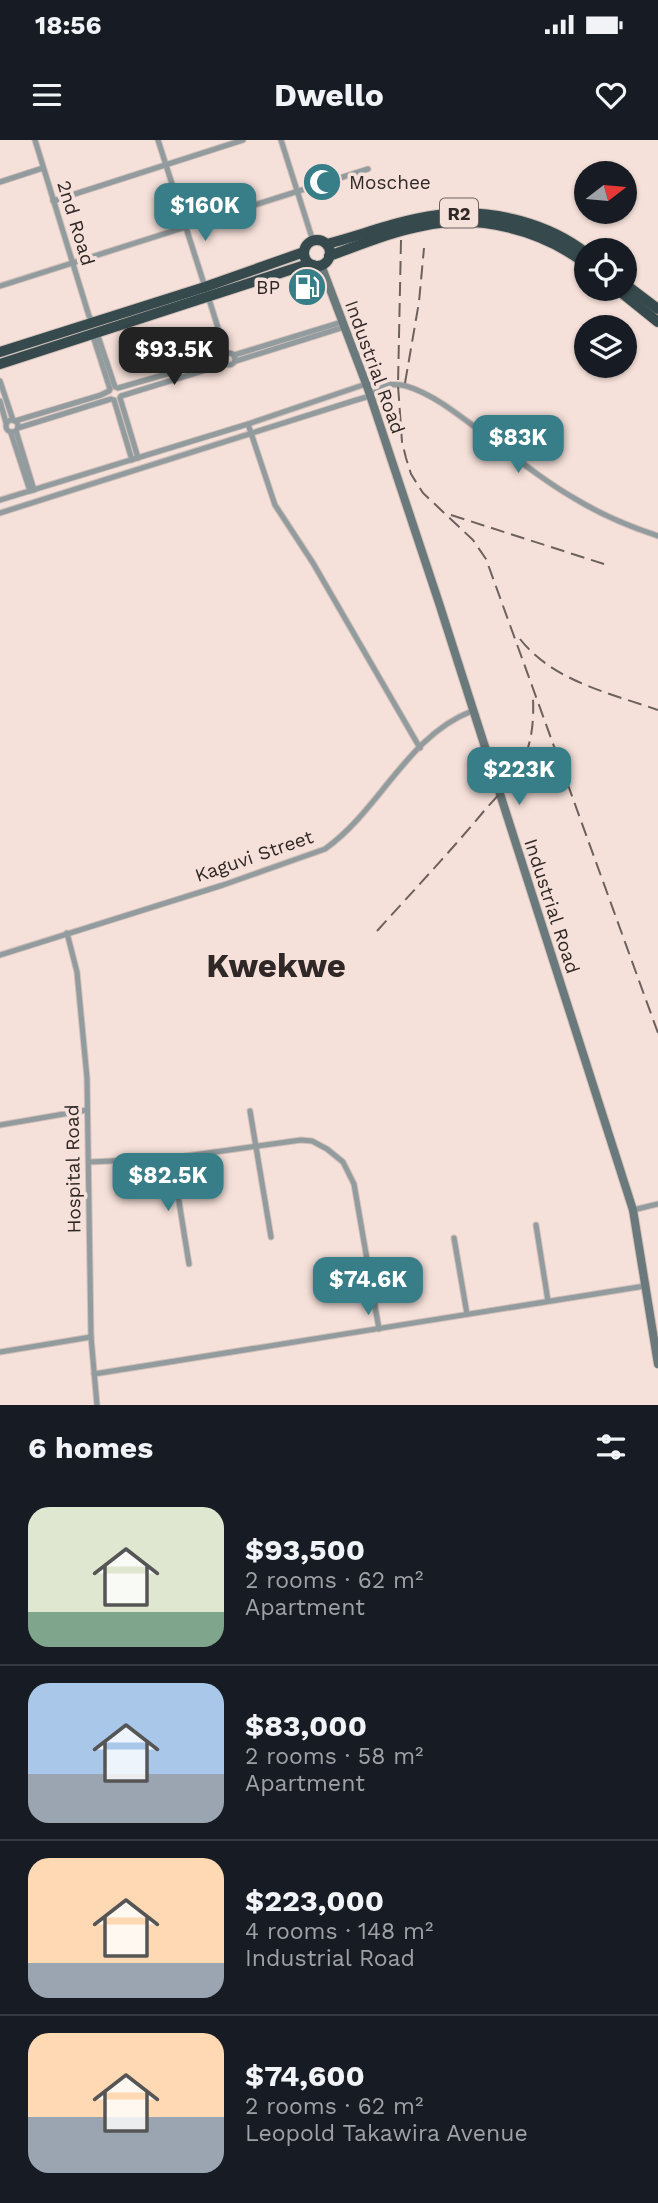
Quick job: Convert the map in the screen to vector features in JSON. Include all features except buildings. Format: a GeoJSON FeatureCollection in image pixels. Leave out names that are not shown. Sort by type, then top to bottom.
{"type":"FeatureCollection","features":[{"type":"Feature","properties":{"kind":"highway","name":"R2"},"geometry":{"type":"LineString","coordinates":[[0,352],[269,271],[321,262],[361,239],[424,218],[470,213],[506,218],[533,225],[574,245]]}},
{"type":"Feature","properties":{"kind":"highway","name":"R2"},"geometry":{"type":"LineString","coordinates":[[269,271],[304,252],[313,241],[319,240],[327,244],[423,225],[460,222],[512,227],[561,246],[574,255]]}},
{"type":"Feature","properties":{"kind":"highway"},"geometry":{"type":"LineString","coordinates":[[304,252],[307,260],[321,262],[327,244]]}},
{"type":"Feature","properties":{"kind":"highway"},"geometry":{"type":"LineString","coordinates":[[637,293],[658,309]]}},
{"type":"Feature","properties":{"kind":"highway"},"geometry":{"type":"LineString","coordinates":[[632,301],[658,322]]}},
{"type":"Feature","properties":{"kind":"highway","name":"R2"},"geometry":{"type":"LineString","coordinates":[[0,364],[92,326]]}},
{"type":"Feature","properties":{"kind":"street","name":"2nd Road"},"geometry":{"type":"LineString","coordinates":[[35,140],[113,389]]}},
{"type":"Feature","properties":{"kind":"street"},"geometry":{"type":"LineString","coordinates":[[158,140],[225,359],[231,365],[235,358]]}},
{"type":"Feature","properties":{"kind":"street"},"geometry":{"type":"LineString","coordinates":[[53,201],[243,140]]}},
{"type":"Feature","properties":{"kind":"street"},"geometry":{"type":"LineString","coordinates":[[281,140],[313,241]]}},
{"type":"Feature","properties":{"kind":"street"},"geometry":{"type":"LineString","coordinates":[[0,182],[43,168]]}},
{"type":"Feature","properties":{"kind":"street"},"geometry":{"type":"LineString","coordinates":[[0,286],[368,169]]}},
{"type":"Feature","properties":{"kind":"street","name":"Industrial Road"},"geometry":{"type":"LineString","coordinates":[[321,262],[366,384],[439,603],[633,1210],[658,1364]]}},
{"type":"Feature","properties":{"kind":"street"},"geometry":{"type":"LineString","coordinates":[[9,428],[14,420],[101,395],[113,389],[235,358],[343,325]]}},
{"type":"Feature","properties":{"kind":"street"},"geometry":{"type":"LineString","coordinates":[[0,434],[9,428],[116,398],[225,359]]}},
{"type":"Feature","properties":{"kind":"street"},"geometry":{"type":"LineString","coordinates":[[0,381],[14,420]]}},
{"type":"Feature","properties":{"kind":"street"},"geometry":{"type":"LineString","coordinates":[[0,500],[248,424],[366,384],[406,386],[426,393],[463,417],[546,480],[579,501],[658,536]]}},
{"type":"Feature","properties":{"kind":"street"},"geometry":{"type":"LineString","coordinates":[[0,515],[370,396],[382,386]]}},
{"type":"Feature","properties":{"kind":"street"},"geometry":{"type":"LineString","coordinates":[[113,389],[135,459]]}},
{"type":"Feature","properties":{"kind":"street"},"geometry":{"type":"LineString","coordinates":[[113,389],[116,398]]}},
{"type":"Feature","properties":{"kind":"street"},"geometry":{"type":"LineString","coordinates":[[0,401],[32,491]]}},
{"type":"Feature","properties":{"kind":"street"},"geometry":{"type":"LineString","coordinates":[[9,428],[14,420]]}},
{"type":"Feature","properties":{"kind":"street"},"geometry":{"type":"LineString","coordinates":[[248,424],[275,505],[313,563],[420,748]]}},
{"type":"Feature","properties":{"kind":"street"},"geometry":{"type":"LineString","coordinates":[[180,445],[183,456]]}},
{"type":"Feature","properties":{"kind":"street","name":"Kaguvi Street"},"geometry":{"type":"LineString","coordinates":[[0,955],[223,885],[325,849],[338,840],[420,748],[445,724],[472,711]]}},
{"type":"Feature","properties":{"kind":"street","name":"Hospital Road"},"geometry":{"type":"LineString","coordinates":[[67,933],[78,972],[87,1078],[91,1337],[97,1405]]}},
{"type":"Feature","properties":{"kind":"street"},"geometry":{"type":"LineString","coordinates":[[0,1125],[87,1110]]}},
{"type":"Feature","properties":{"kind":"street"},"geometry":{"type":"LineString","coordinates":[[250,1111],[271,1237]]}},
{"type":"Feature","properties":{"kind":"street"},"geometry":{"type":"LineString","coordinates":[[90,1162],[172,1158],[289,1141],[312,1141],[327,1149],[343,1162],[354,1184],[379,1329]]}},
{"type":"Feature","properties":{"kind":"street"},"geometry":{"type":"LineString","coordinates":[[172,1158],[189,1264]]}},
{"type":"Feature","properties":{"kind":"street"},"geometry":{"type":"LineString","coordinates":[[633,1210],[658,1204]]}},
{"type":"Feature","properties":{"kind":"street"},"geometry":{"type":"LineString","coordinates":[[536,1225],[548,1301]]}},
{"type":"Feature","properties":{"kind":"street"},"geometry":{"type":"LineString","coordinates":[[454,1238],[467,1314]]}},
{"type":"Feature","properties":{"kind":"street"},"geometry":{"type":"LineString","coordinates":[[94,1374],[645,1286]]}},
{"type":"Feature","properties":{"kind":"street"},"geometry":{"type":"LineString","coordinates":[[0,1352],[91,1337]]}},
{"type":"Feature","properties":{"kind":"railway"},"geometry":{"type":"LineString","coordinates":[[401,240],[398,385],[402,442],[411,474],[423,493],[473,540],[486,559],[658,1033]]}},
{"type":"Feature","properties":{"kind":"railway"},"geometry":{"type":"LineString","coordinates":[[405,383],[419,302],[424,248]]}},
{"type":"Feature","properties":{"kind":"railway"},"geometry":{"type":"LineString","coordinates":[[451,515],[604,564]]}},
{"type":"Feature","properties":{"kind":"railway"},"geometry":{"type":"LineString","coordinates":[[520,639],[533,653],[565,675],[658,710]]}},
{"type":"Feature","properties":{"kind":"railway"},"geometry":{"type":"LineString","coordinates":[[377,931],[517,771],[530,741],[533,698]]}},
{"type":"Feature","properties":{"kind":"place","name":"Moschee"},"geometry":{"type":"Point","coordinates":[322,182]}},
{"type":"Feature","properties":{"kind":"place","name":"BP"},"geometry":{"type":"Point","coordinates":[307,287]}},
{"type":"Feature","properties":{"kind":"district","name":"Kwekwe"},"geometry":{"type":"Point","coordinates":[276,965]}}]}
